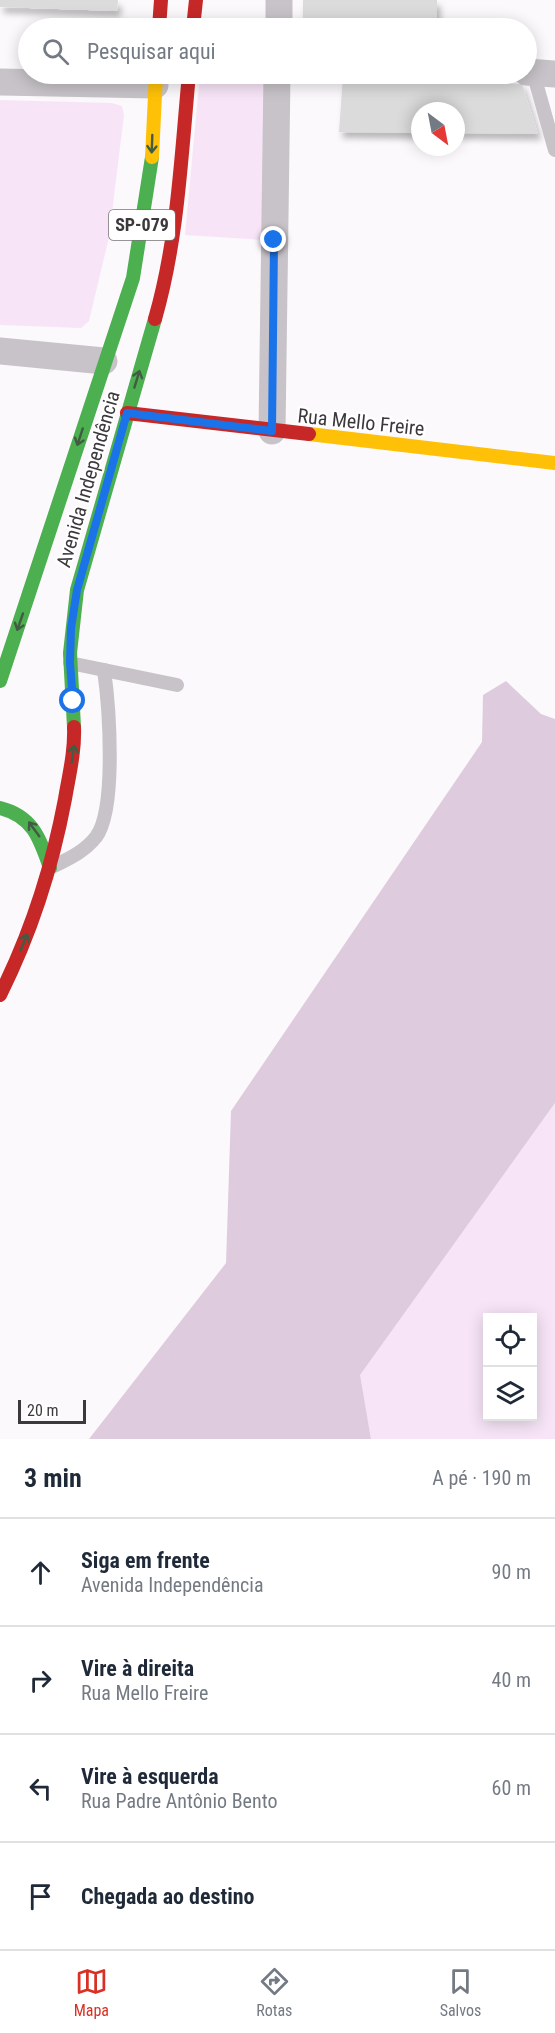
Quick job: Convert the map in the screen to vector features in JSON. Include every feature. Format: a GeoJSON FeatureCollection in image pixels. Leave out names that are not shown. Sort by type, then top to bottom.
{"type":"FeatureCollection","features":[{"type":"Feature","properties":{"kind":"main road"},"geometry":{"type":"LineString","coordinates":[[160,18],[161,0]]}},
{"type":"Feature","properties":{"kind":"main road"},"geometry":{"type":"LineString","coordinates":[[194,18],[196,0]]}},
{"type":"Feature","properties":{"kind":"main road","name":"Avenida Independência"},"geometry":{"type":"LineString","coordinates":[[0,681],[133,278],[151,171],[154,84]]}},
{"type":"Feature","properties":{"kind":"main road","name":"Avenida Independência"},"geometry":{"type":"LineString","coordinates":[[0,995],[35,915],[58,842],[74,750],[75,720],[70,663],[71,628],[77,590],[164,287],[175,228],[188,84]]}},
{"type":"Feature","properties":{"kind":"main road","name":"Rua Mello Freire"},"geometry":{"type":"LineString","coordinates":[[127,413],[555,463]]}},
{"type":"Feature","properties":{"kind":"main road"},"geometry":{"type":"LineString","coordinates":[[0,808],[24,817],[38,834],[50,868]]}},
{"type":"Feature","properties":{"kind":"street"},"geometry":{"type":"LineString","coordinates":[[279,0],[279,18]]}},
{"type":"Feature","properties":{"kind":"street"},"geometry":{"type":"LineString","coordinates":[[0,82],[18,82]]}},
{"type":"Feature","properties":{"kind":"street"},"geometry":{"type":"LineString","coordinates":[[76,84],[119,84]]}},
{"type":"Feature","properties":{"kind":"street"},"geometry":{"type":"LineString","coordinates":[[272,431],[277,84]]}},
{"type":"Feature","properties":{"kind":"street"},"geometry":{"type":"LineString","coordinates":[[0,351],[104,361]]}},
{"type":"Feature","properties":{"kind":"lane"},"geometry":{"type":"LineString","coordinates":[[538,73],[555,150]]}},
{"type":"Feature","properties":{"kind":"lane"},"geometry":{"type":"LineString","coordinates":[[70,663],[177,685]]}},
{"type":"Feature","properties":{"kind":"lane"},"geometry":{"type":"LineString","coordinates":[[50,868],[81,852],[97,835],[104,814],[108,786],[109,740],[108,699],[104,670]]}},
{"type":"Feature","properties":{"kind":"shaded area"},"geometry":{"type":"Polygon","coordinates":[[[199,84],[267,84],[263,240],[185,235],[199,84]]]}},
{"type":"Feature","properties":{"kind":"shaded area"},"geometry":{"type":"Polygon","coordinates":[[[0,100],[112,103],[122,106],[124,115],[109,237],[89,321],[81,328],[0,325],[0,100]]]}},
{"type":"Feature","properties":{"kind":"shaded area"},"geometry":{"type":"Polygon","coordinates":[[[506,681],[541,714],[555,719],[555,1103],[360,1375],[371,1439],[89,1439],[226,1263],[231,1111],[482,742],[483,695],[506,681]]]}},
{"type":"Feature","properties":{"kind":"shaded area"},"geometry":{"type":"Polygon","coordinates":[[[555,1103],[555,1439],[371,1439],[359,1375],[555,1103]]]}},
{"type":"Feature","properties":{"kind":"building"},"geometry":{"type":"Polygon","coordinates":[[[0,0],[118,0],[117,11],[0,7],[0,0]]]}},
{"type":"Feature","properties":{"kind":"building"},"geometry":{"type":"Polygon","coordinates":[[[303,0],[437,0],[437,18],[303,18],[303,0]]]}},
{"type":"Feature","properties":{"kind":"building"},"geometry":{"type":"Polygon","coordinates":[[[342,84],[522,84],[538,134],[465,133],[465,102],[411,102],[411,133],[339,132],[342,84]]]}},
{"type":"Feature","properties":{"kind":"traffic: fast"},"geometry":{"type":"LineString","coordinates":[[0,681],[133,278],[152,157]]}},
{"type":"Feature","properties":{"kind":"traffic: fast"},"geometry":{"type":"LineString","coordinates":[[74,727],[70,653],[77,590],[155,319]]}},
{"type":"Feature","properties":{"kind":"traffic: fast"},"geometry":{"type":"LineString","coordinates":[[0,808],[20,817],[34,830],[50,868]]}},
{"type":"Feature","properties":{"kind":"traffic: slow"},"geometry":{"type":"LineString","coordinates":[[152,157],[156,84]]}},
{"type":"Feature","properties":{"kind":"traffic: slow"},"geometry":{"type":"LineString","coordinates":[[309,434],[555,463]]}},
{"type":"Feature","properties":{"kind":"traffic: jam"},"geometry":{"type":"LineString","coordinates":[[160,18],[161,0]]}},
{"type":"Feature","properties":{"kind":"traffic: jam"},"geometry":{"type":"LineString","coordinates":[[194,18],[196,0]]}},
{"type":"Feature","properties":{"kind":"traffic: jam"},"geometry":{"type":"LineString","coordinates":[[155,319],[174,228],[188,84]]}},
{"type":"Feature","properties":{"kind":"traffic: jam"},"geometry":{"type":"LineString","coordinates":[[127,413],[309,434]]}},
{"type":"Feature","properties":{"kind":"traffic: jam"},"geometry":{"type":"LineString","coordinates":[[0,995],[31,924],[54,850],[73,754],[74,727]]}},
{"type":"Feature","properties":{"kind":"route"},"geometry":{"type":"LineString","coordinates":[[73,701],[70,663],[71,628],[77,590],[127,413],[272,431],[274,240]]}}]}
